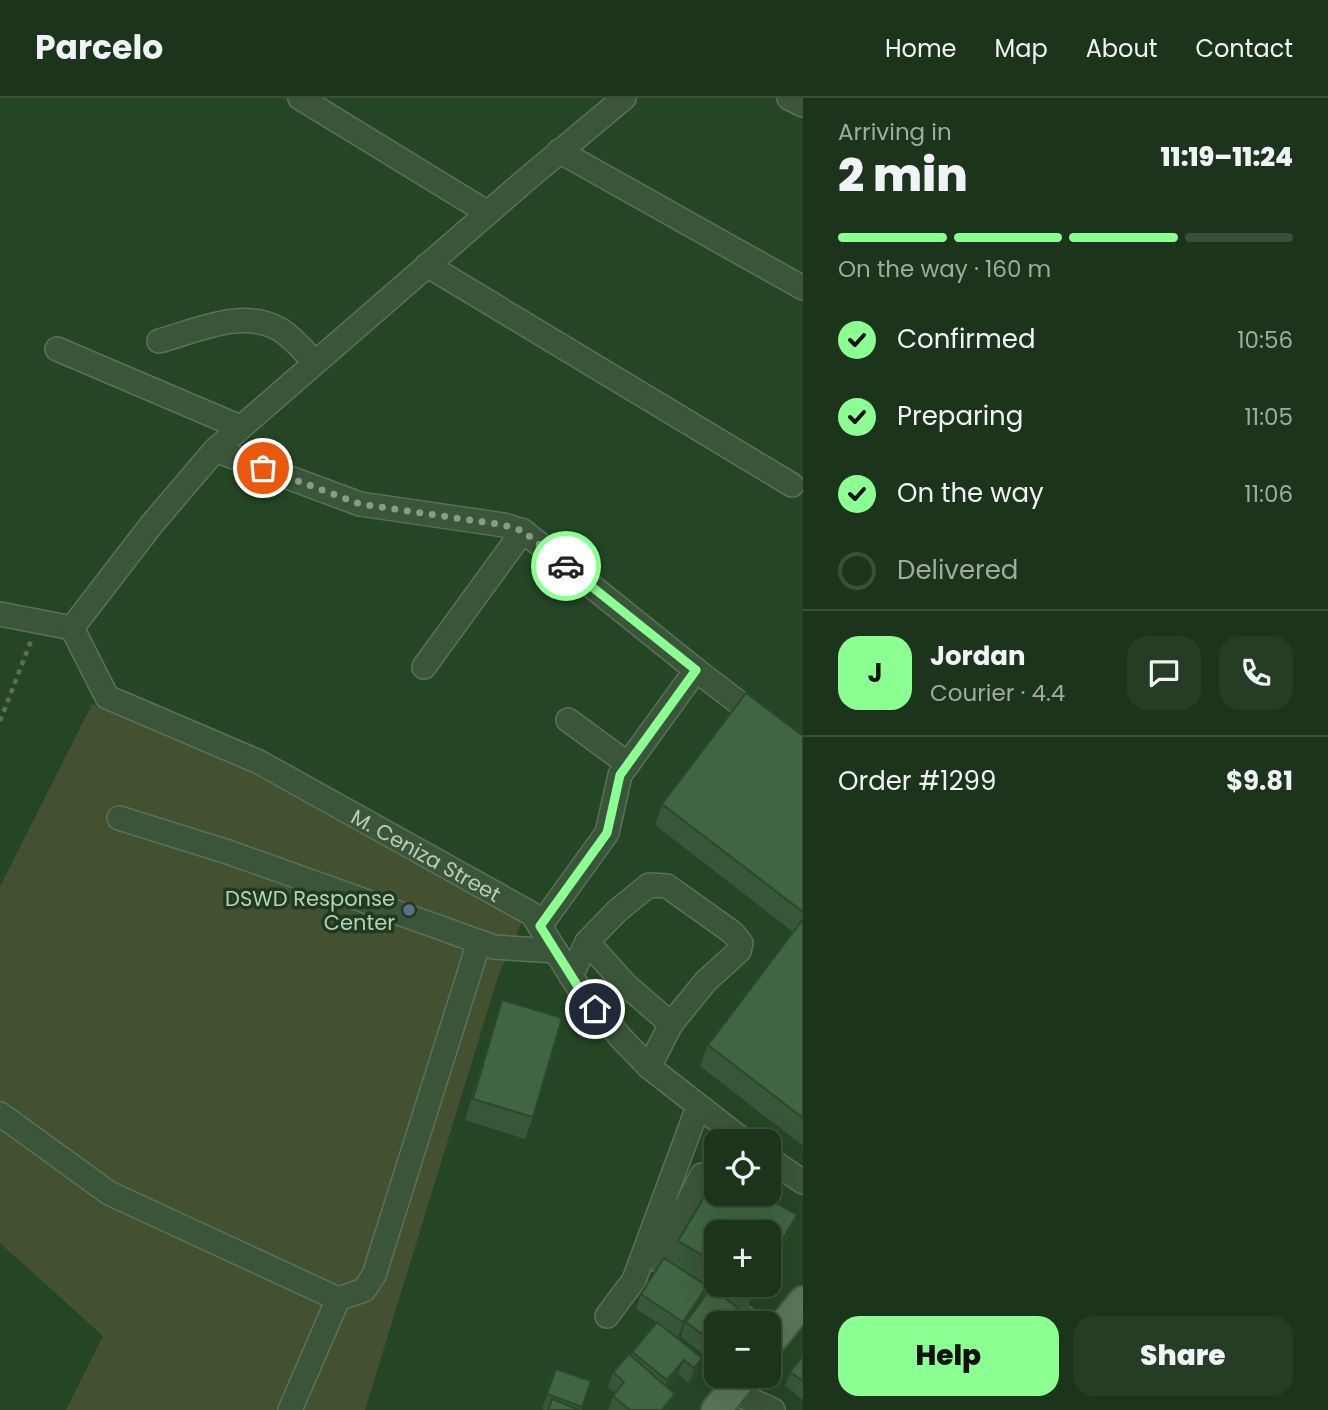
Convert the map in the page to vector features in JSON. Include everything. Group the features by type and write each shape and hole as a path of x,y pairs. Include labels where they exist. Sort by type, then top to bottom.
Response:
{"main road":[{"path":"781,1324 801,1309"}],"street":[{"path":"300,98 488,212"},
{"path":"0,614 72,628 152,524 215,450 488,212 624,98"},
{"path":"789,98 803,105"},
{"path":"559,151 803,288"},
{"path":"427,265 792,485"},
{"path":"159,341 238,320 258,320 281,330 315,362"},
{"path":"57,349 240,427"},
{"path":"215,450 360,504 504,525 523,531 803,752"},
{"path":"424,667 523,531"},
{"name":"M. Ceniza Street","path":"72,628 107,697 270,768 532,914 582,993 649,1067 728,1129"},
{"path":"540,926 607,833 620,775 696,670"},
{"path":"568,720 628,764"},
{"path":"119,818 228,852 494,947 556,951"},
{"path":"571,976 587,942 617,911 649,885 667,886 733,933 741,943 739,951 706,981 671,1024 649,1067"},
{"path":"0,1114 109,1193 338,1299 364,1290 374,1275 479,942"},
{"path":"587,942 626,985 671,1024"},
{"path":"607,1316 634,1280 698,1107"},
{"path":"781,1167 803,1182"},
{"path":"702,1175 662,1254 661,1262 731,1311"},
{"path":"290,1410 338,1299"},
{"path":"730,1392 773,1410"}],"path":[{"path":"0,721 39,621"}],"green space":[{"path":"92,704 256,771 523,920 498,977 365,1410 66,1410 103,1336 0,1243 0,887"}],"building":[{"path":"746,693 803,736 803,912 662,804"},
{"path":"803,919 803,1118 708,1045"},
{"path":"502,1000 562,1018 533,1117 473,1099"},
{"path":"704,1197 704,1206 781,1206 797,1215 781,1242 781,1220 704,1220 704,1256 678,1241"},
{"path":"664,1258 704,1284 704,1290 683,1322 641,1294"},
{"path":"704,1297 723,1297 742,1311 704,1311 704,1336 686,1322"},
{"path":"657,1322 702,1358 694,1368 684,1360 667,1380 632,1352"},
{"path":"629,1354 675,1394 662,1410 630,1410 613,1396 624,1382 613,1372"},
{"path":"803,1356 803,1381 790,1372"},
{"path":"556,1369 591,1381 582,1407 547,1394"},
{"path":"552,1399 580,1410 548,1410"}],"way so far":[{"path":"263,468 360,504 504,525 523,531 566,566"}],"place":[{"name":"DSWD Response Center","path":"409,910"}],"route":[{"path":"566,566 696,670 620,775 607,833 540,926 595,1009"}]}
